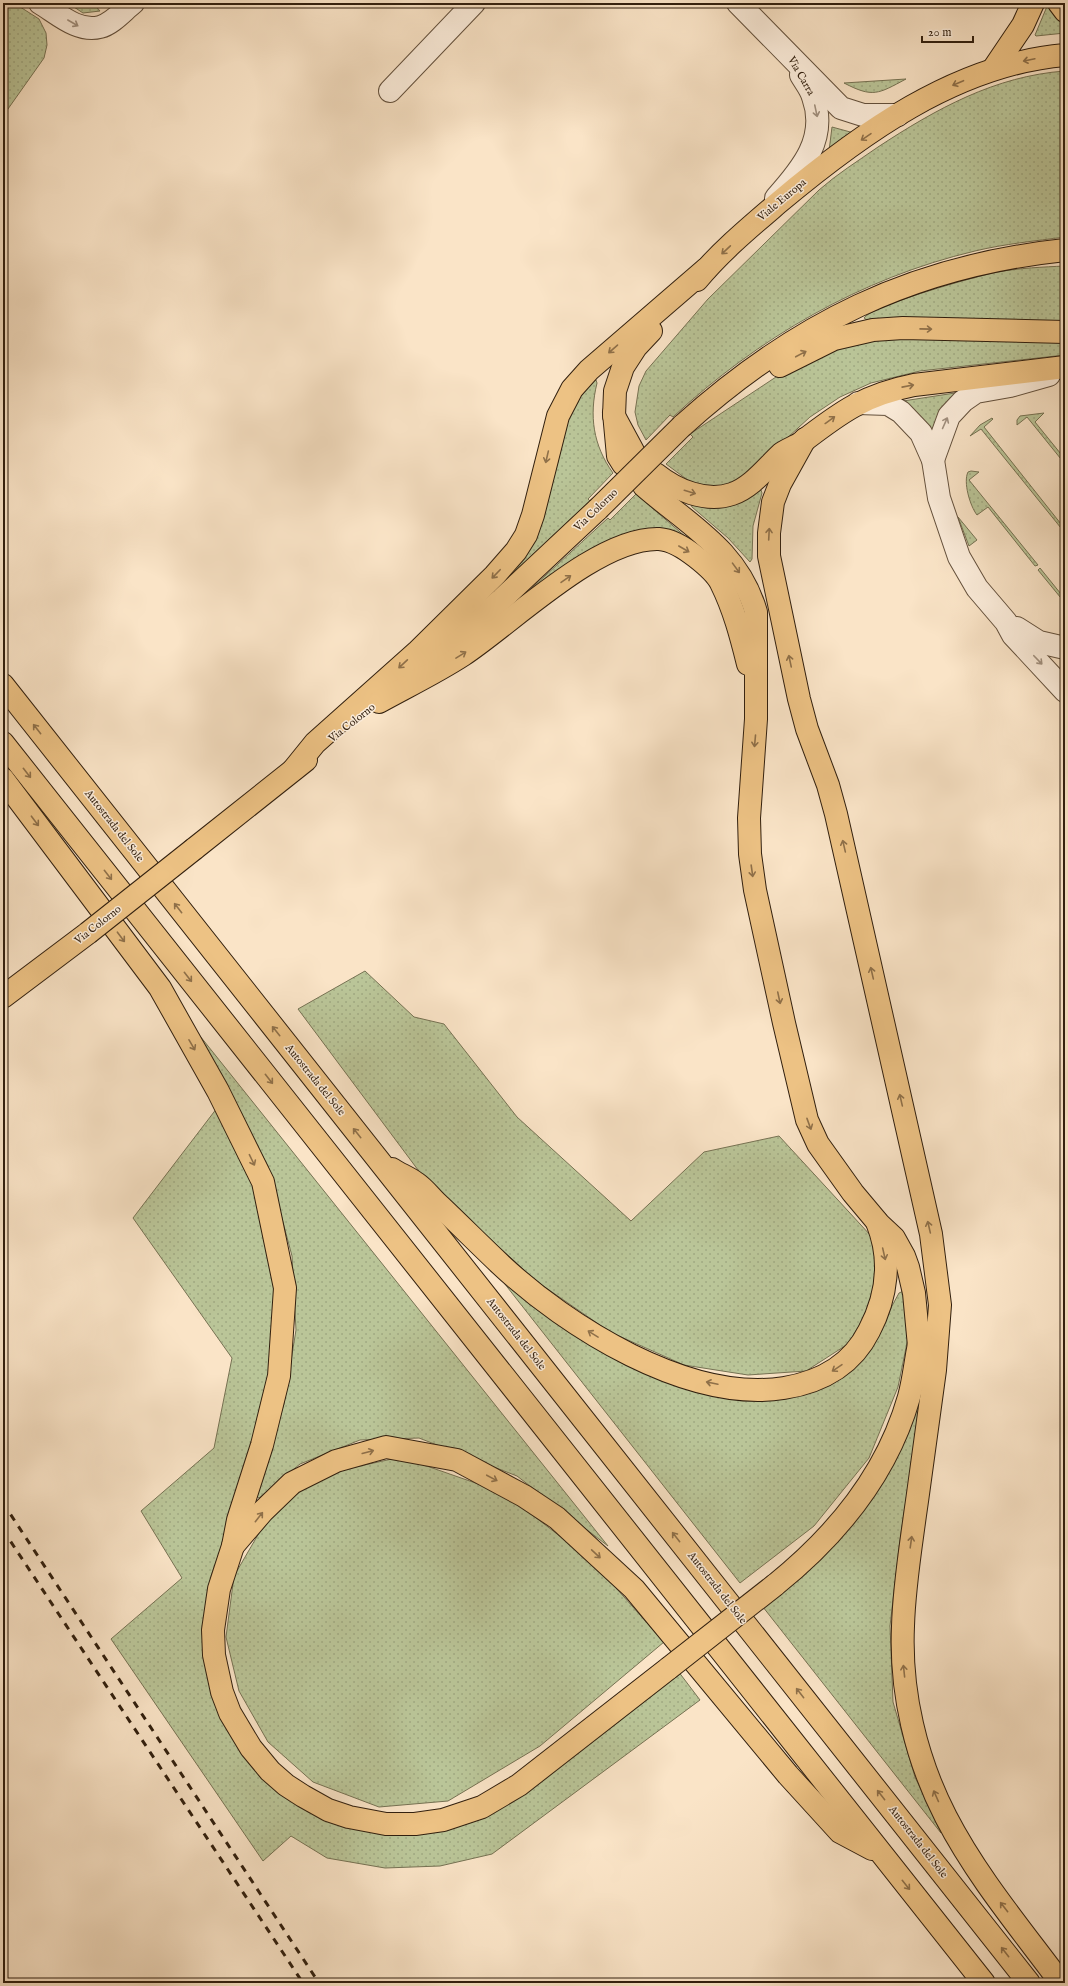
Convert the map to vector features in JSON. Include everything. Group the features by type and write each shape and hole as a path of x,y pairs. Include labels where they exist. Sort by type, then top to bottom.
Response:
{"main road":[{"path":"994,68 1023,25 1033,3"},
{"path":"1059,3 1065,11"},
{"name":"Viale Europa","path":"628,458 618,456 614,413 616,383 627,360 647,335 676,306 706,269 754,223 832,160 898,115 954,84 994,68 1029,59 1065,55"},
{"path":"688,420 732,383 763,361 813,329 858,305 907,285 972,265 1065,250"},
{"path":"294,769 315,743 417,652 510,559 530,526 555,426 563,405 572,389 589,370 706,269"},
{"path":"688,420 702,410 724,403 770,372 806,352 847,334 895,328 1065,332"},
{"path":"919,1346 914,1293 908,1267 894,1238 873,1217 836,1170 818,1144 807,1120 794,1070 755,890 750,854 749,818 757,702 756,612 747,588 734,566 721,550 650,480 700,495 717,497 731,494 748,485 782,454 837,415 858,403 891,390 914,385 1065,367"},
{"name":"Via Colorno","path":"3,997 88,933 463,634 598,509 688,420"},
{"path":"805,439 780,484 773,502 769,533 771,569 803,714 828,785 836,814 931,1234 940,1305 939,1332 904,1607 903,1666 908,1706 923,1764 938,1800 953,1830 988,1887 1061,1983"},
{"path":"379,702 463,655 525,608 602,556 619,547 639,541 660,539 674,543 689,552 707,565 721,582 739,628 757,702"},
{"name":"Autostrada del Sole","path":"3,685 1029,1983"},
{"path":"3,743 881,1855 984,1983"},
{"path":"3,779 160,988 218,1091 263,1182 285,1288 279,1376 262,1445 238,1520 233,1546 219,1589 213,1630 214,1655 217,1674 226,1703 251,1748 278,1778 309,1800 328,1810 349,1817 386,1824 415,1824 456,1817 482,1807 531,1777 775,1585 806,1558 835,1529 853,1508 872,1480 890,1447 904,1412 913,1380 935,1265"},
{"path":"382,1164 416,1183 501,1265 564,1314 606,1343 668,1372 735,1388 757,1389 796,1386 826,1375 839,1367 855,1353 876,1318 886,1279 885,1256 879,1227 873,1217"},
{"path":"233,1546 263,1511 292,1483 336,1461 386,1447 457,1460 524,1496 557,1518 634,1589 788,1775 840,1832 881,1855"}],"street":[{"path":"40,3 75,24 90,28 100,27 133,3"},
{"path":"390,91 474,3"},
{"name":"Via Carra","path":"738,3 841,108 863,115 898,115"},
{"name":"Via Carra","path":"754,223 787,186 815,142 819,121 813,96 787,52"},
{"path":"933,460 949,416 963,401 976,392 1010,386 1065,371"},
{"path":"858,403 888,404 901,412 921,433 933,460 939,498 959,557 977,588 1004,620 1016,639 1065,691"},
{"path":"1004,620 1039,642 1065,648"}],"green space":[{"path":"3,3 14,3 39,19 46,33 47,45 44,58 3,116"},
{"path":"68,3 75,3 77,5 80,3 93,3 100,11 83,13"},
{"path":"1048,4 1065,24 1065,33 1036,36 1035,35"},
{"path":"1065,71 1065,237 975,251 892,277 852,295 813,314 740,362 706,388 673,417 670,415 646,440 638,425 635,412 639,386 646,371 708,299 819,190 840,173 878,147 944,108 990,87 1039,74"},
{"path":"906,79 882,91 875,92 862,91 844,83"},
{"path":"832,127 854,133 829,151"},
{"path":"1065,266 1065,325 867,320 864,318 871,312 905,299 997,272 1040,267"},
{"path":"878,337 1065,340 1065,355 920,371 871,383 840,397 810,417 737,484 710,488 689,481 666,464 693,437 690,434 782,373 812,357"},
{"path":"591,380 596,380 597,383 593,407 594,430 601,452 613,473 588,499 590,501 509,577 506,577 568,420"},
{"path":"955,393 934,435 903,401"},
{"path":"1044,413 1035,422 1065,459 1065,464 1027,417 1017,425 1017,420 1020,416"},
{"path":"992,418 993,419 984,427 1065,529 1065,533 981,429 970,436 980,425"},
{"path":"968,472 979,472 969,480 1038,565 1035,566 988,507 977,515 974,511 966,482"},
{"path":"761,490 762,493 753,526 752,559 750,562 728,538 691,505 699,504 723,507 735,505"},
{"path":"636,494 694,544 673,536 521,598 608,518 610,520"},
{"path":"958,517 977,540 969,546"},
{"path":"1040,568 1065,599 1065,603 1038,570"},
{"path":"365,971 414,1017 444,1024 517,1117 631,1221 704,1152 779,1136 872,1237 876,1263 871,1305 848,1344 806,1371 748,1375 684,1365 610,1332 536,1281 424,1178 298,1009"},
{"path":"192,1026 608,1546 517,1476 419,1438 360,1440 300,1464 259,1498 254,1495 284,1404 296,1330 292,1256 268,1166"},
{"path":"217,1108 257,1188 276,1276 272,1372 240,1493 211,1576 204,1638 217,1700 306,1805 453,1825 678,1671 700,1700 492,1854 440,1866 385,1868 327,1858 291,1836 263,1861 111,1639 182,1578 141,1511 214,1448 232,1358 133,1218"},
{"path":"482,1255 621,1359 781,1394 873,1341 899,1293 906,1290 909,1333 898,1387 869,1458 814,1526 740,1583"},
{"path":"925,1374 900,1540 890,1626 893,1702 915,1777 941,1833 759,1602 822,1551"},
{"path":"401,1457 504,1493 592,1561 664,1642 540,1746 448,1801 379,1807 313,1782 268,1742 239,1691 226,1637 234,1576 266,1521 319,1475"}],"railway":[{"path":"3,1503 319,1983"},
{"path":"3,1530 303,1983"}]}
